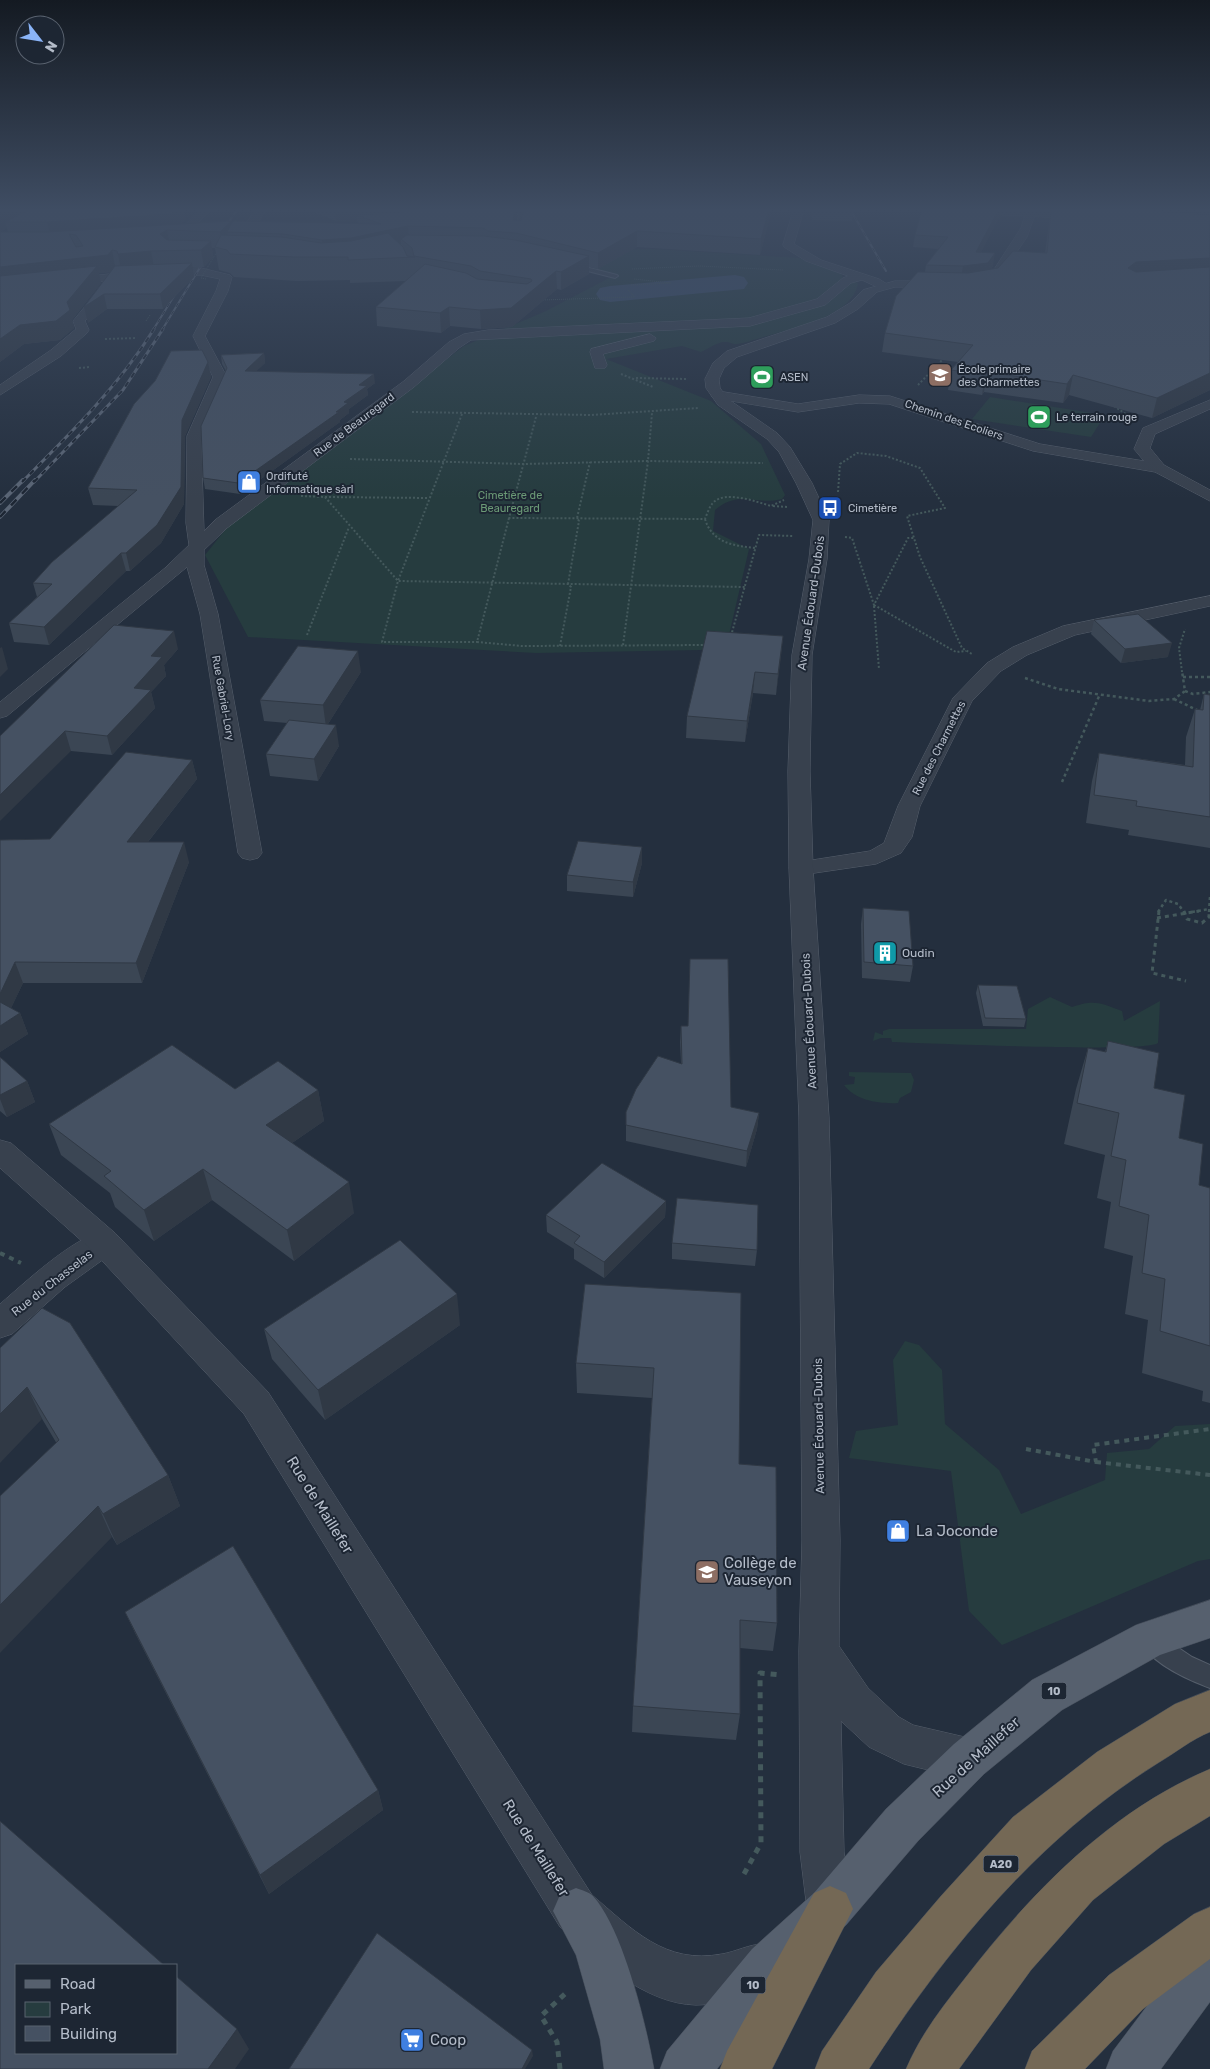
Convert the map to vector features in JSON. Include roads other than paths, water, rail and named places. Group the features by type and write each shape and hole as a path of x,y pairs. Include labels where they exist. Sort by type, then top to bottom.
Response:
{"highway":[{"name":"A20","path":"840,2069 893,1989 957,1912 1030,1833 1112,1767 1190,1719 1210,1711"},
{"path":"931,2069 950,2037 1014,1953 1078,1884 1148,1828 1210,1791"},
{"path":"745,2069 830,1909"},
{"path":"1050,2069 1126,1992 1210,1930"}],"main road":[{"name":"10","path":"1150,1640 1210,1619"},
{"name":"Rue de Maillefer","path":"830,1909 902,1825 969,1760 1047,1695 1150,1640"},
{"name":"10","path":"685,2069 769,1966 830,1909"},
{"path":"576,1911 597,1946 624,2039 629,2069"},
{"path":"1131,2069 1210,1962"}],"street":[{"path":"0,391 56,353 83,330 79,321 92,306"},
{"name":"Rue Gabriel-Lory","path":"215,306 199,336 220,377 194,436 194,523 198,544 194,553 195,565 209,614 250,853"},
{"path":"600,364 596,352 623,344 651,338 743,329 751,327 750,322 808,306"},
{"path":"718,395 712,384 713,375 718,366 732,354 830,320 854,306"},
{"name":"Rue de Beauregard","path":"0,712 172,572 220,524 409,384 454,345 468,338 488,334 569,332 613,328 750,322"},
{"name":"Chemin des Ecoliers","path":"718,395 798,408 859,399 903,403 1038,448 1159,468"},
{"name":"Avenue Édouard-Dubois","path":"718,395 739,415 772,436 785,450 804,483 821,520 818,559 802,656 799,772 801,868 814,1118 821,1540 804,1663 822,1852 830,1909"},
{"path":"1210,404 1148,431 1142,449 1159,468 1210,496"},
{"name":"Rue des Charmettes","path":"801,868 876,857 893,848 900,837 909,806 963,698 994,667 1020,651 1070,630 1210,601"},
{"name":"Rue de Maillefer","path":"0,1151 104,1242 256,1403 576,1911 615,1945 648,1966 686,1980 727,1978 769,1966"},
{"name":"Rue du Chasselas","path":"0,1324 54,1278 104,1242"},
{"path":"804,1663 843,1693 866,1719 898,1741 969,1760"}],"lane":[{"path":"1150,1640 1184,1665 1210,1678"}],"railway":[{"path":"153,330 168,306"},
{"path":"162,330 177,306"},
{"path":"22,482 109,390 125,371 154,329"},
{"path":"34,482 123,390 163,329"},
{"path":"0,503 23,480"},
{"path":"0,517 35,480"}],"place":[{"name":"École primaire des Charmettes","path":"940,375"},
{"name":"ASEN","path":"762,377"},
{"name":"Le terrain rouge","path":"1039,417"},
{"name":"Ordifuté Informatique sàrl","path":"249,482"},
{"name":"Cimetière","path":"830,508"},
{"name":"Oudin","path":"885,953"},
{"name":"La Joconde","path":"898,1531"},
{"name":"Collège de Vauseyon","path":"707,1572"},
{"name":"Coop","path":"412,2040"}],"park label":[{"name":"Cimetière de Beauregard","path":"510,501"}]}
